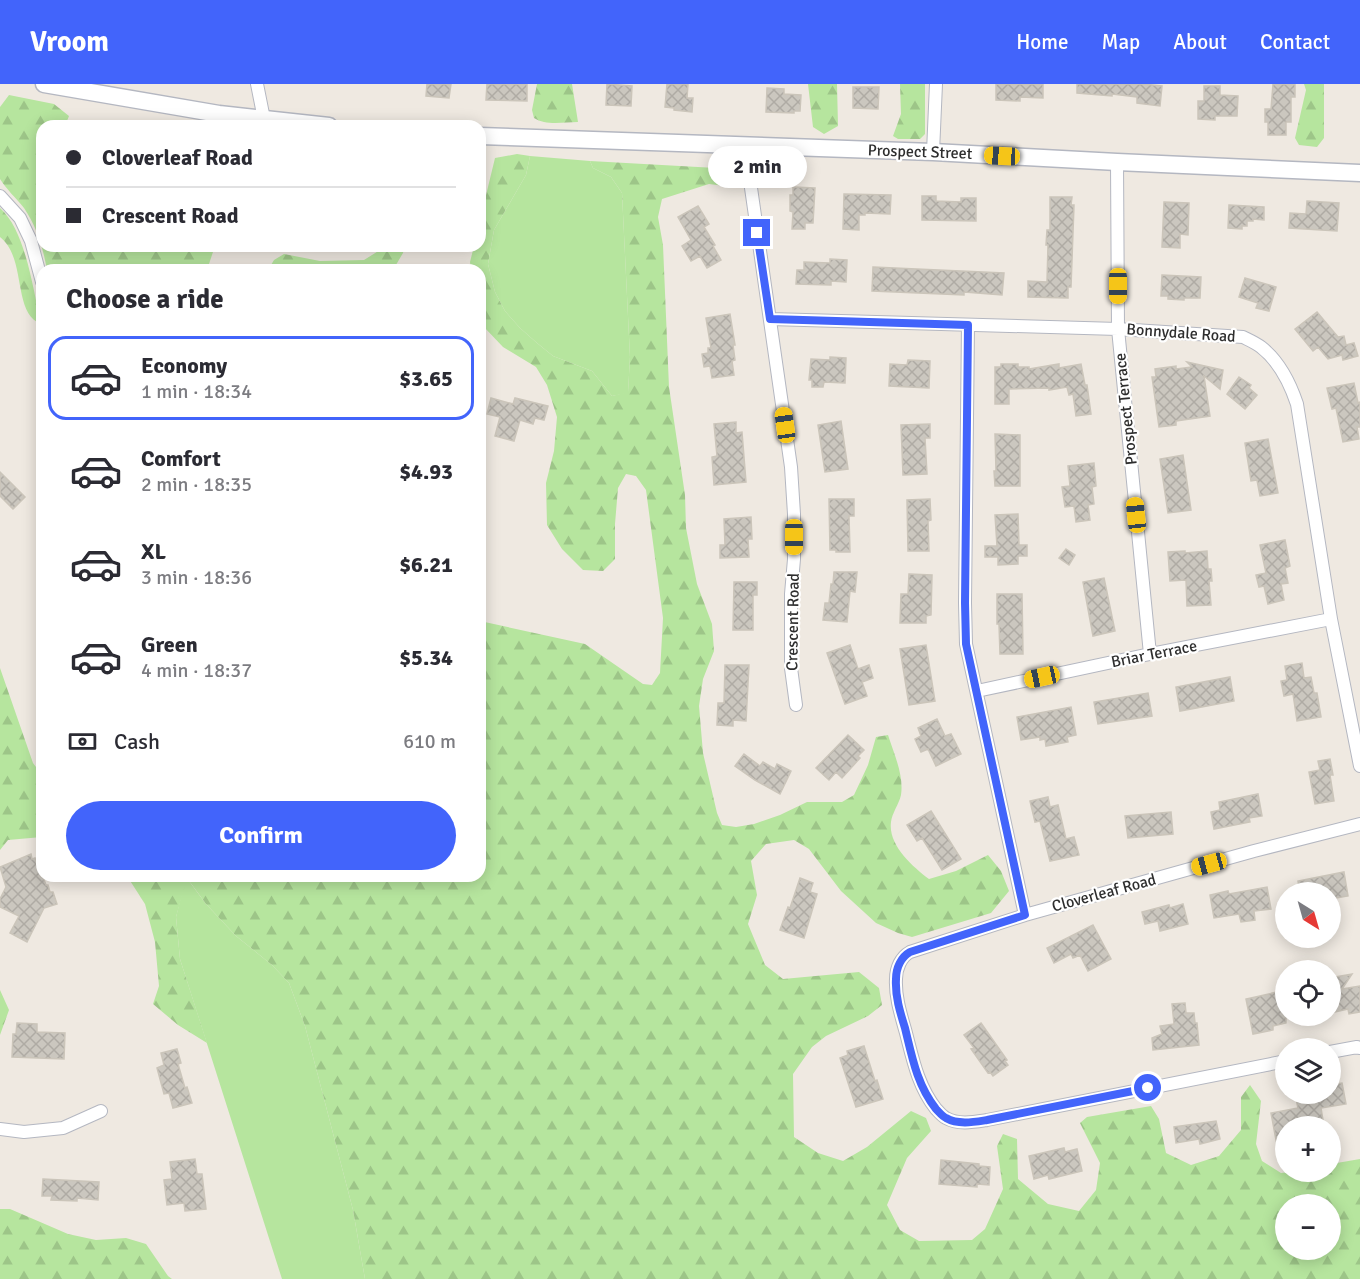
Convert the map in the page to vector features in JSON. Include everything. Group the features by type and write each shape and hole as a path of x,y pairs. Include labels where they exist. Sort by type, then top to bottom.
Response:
{"main road":[{"path":"44,84 219,114 273,120"},
{"name":"Prospect Street","path":"486,136 933,152 1360,173"}],"street":[{"path":"257,84 264,119"},
{"path":"933,152 936,84"},
{"name":"Crescent Road","path":"745,146 791,467 794,514 791,668 796,705"},
{"name":"Prospect Terrace","path":"1117,162 1118,329 1150,654"},
{"path":"0,196 20,218 31,241 37,264"},
{"name":"Bonnydale Road","path":"770,319 1118,329 1244,337 1260,346 1276,363 1290,385 1297,404 1331,619 1360,766"},
{"path":"968,325 966,644 1025,915"},
{"name":"Briar Terrace","path":"977,691 1331,619"},
{"name":"Cloverleaf Road","path":"1275,1063 987,1120 968,1123 948,1120 931,1102 916,1073 896,994 896,976 899,964 910,952 1025,915 1360,824"},
{"path":"1341,1050 1360,1048"},
{"path":"0,1130 24,1132 63,1128 101,1111"}],"green space":[{"path":"537,84 572,84 578,122 550,123 534,118 532,110"},
{"path":"808,84 837,84 838,126 824,134 813,127"},
{"path":"900,84 925,84 925,134 920,139 898,139 893,136 901,114"},
{"path":"1304,84 1324,84 1324,138 1317,147 1299,145 1295,138 1306,90"},
{"path":"9,95 54,104 69,116 67,120 36,120 36,230 24,208 0,179 0,107"},
{"path":"517,154 530,156 526,175 494,230 488,264 495,292 505,311 520,328 553,356 592,371 612,396 628,392 630,357 622,193 611,177 593,168 590,161 716,168 726,171 729,180 725,186 709,184 662,199 658,217 663,245 669,387 685,495 686,528 697,584 712,624 714,651 703,679 699,706 703,753 717,813 722,825 736,827 754,824 780,815 807,802 842,802 854,795 868,765 876,737 888,735 898,765 902,787 891,822 891,831 902,854 929,879 956,871 988,855 1001,871 1009,891 991,913 912,937 876,923 841,891 809,849 794,840 766,844 751,861 757,895 748,924 765,965 783,979 859,972 879,988 882,1005 868,1016 826,1036 812,1047 793,1074 794,1137 818,1153 843,1161 867,1147 911,1111 926,1118 931,1131 907,1158 887,1205 900,1230 919,1241 972,1240 985,1229 1003,1189 997,1146 1003,1134 1017,1139 1018,1179 1048,1204 1079,1211 1096,1190 1100,1163 1080,1123 1087,1117 1151,1106 1159,1119 1166,1153 1191,1165 1219,1156 1241,1130 1241,1097 1250,1085 1261,1101 1256,1144 1262,1161 1275,1169 1275,1182 1341,1182 1341,1162 1360,1159 1360,1279 365,1279 353,1210 305,1026 289,983 272,965 236,936 206,904 190,882 486,882 486,622 585,644 643,684 652,685 660,673 663,618 646,490 636,476 626,474 618,488 615,559 603,571 583,570 562,549 547,525 546,483 554,451 557,417 547,385 536,367 503,347 486,329 486,264 470,264 470,262 472,252 486,252 486,195 495,158"},
{"path":"530,156 590,161 593,168 611,177 622,193 630,357 628,393 612,396 592,371 553,356 520,328 505,311 495,292 488,264 494,230 526,175"},
{"path":"0,208 9,218 22,246 36,301 36,321 26,309 14,258 0,237"},
{"path":"42,252 213,252 209,264 46,264"},
{"path":"377,252 403,252 397,264 272,264 284,254 320,261 364,260"},
{"path":"0,668 36,767 36,838 8,840 0,850"},
{"path":"131,882 186,882 176,917 180,959 207,1043 178,1025 153,1004 159,986 155,942 145,904"},
{"path":"185,882 190,882 206,904 236,936 272,965 289,983 305,1026 353,1210 365,1279 282,1279 180,959 176,917"},
{"path":"0,990 9,1010 0,1035"},
{"path":"0,1209 10,1209 68,1234 96,1240 126,1238 146,1244 172,1279 0,1279"}],"building":[{"path":"427,84 451,84 449,98 426,96"},
{"path":"487,84 527,84 527,101 486,100"},
{"path":"607,84 632,86 631,106 606,105"},
{"path":"667,84 688,84 687,98 693,98 692,112 665,107"},
{"path":"996,84 1043,84 1043,98 1020,97 1020,101 996,100"},
{"path":"1077,84 1162,86 1160,106 1137,103 1137,97 1077,93"},
{"path":"1273,84 1295,84 1295,97 1291,97 1291,122 1286,122 1286,135 1268,135 1265,109 1271,109"},
{"path":"1204,86 1220,86 1220,95 1238,96 1237,116 1215,116 1215,120 1198,119 1198,101 1204,101"},
{"path":"853,87 879,87 878,109 853,108"},
{"path":"767,88 784,89 784,94 801,95 800,111 794,111 794,113 766,112"},
{"path":"793,187 815,188 813,223 805,223 805,229 792,229 793,212 790,211 790,195 793,195"},
{"path":"844,194 891,195 890,214 865,213 865,215 859,215 859,230 843,229"},
{"path":"922,196 936,196 936,201 961,202 961,198 976,198 976,221 922,220"},
{"path":"1050,197 1072,197 1071,205 1074,205 1071,287 1068,287 1068,298 1028,297 1028,281 1047,282 1048,245 1046,245 1047,230 1050,230"},
{"path":"1307,201 1339,203 1337,231 1289,228 1290,213 1306,214"},
{"path":"1164,202 1189,203 1188,235 1180,234 1180,248 1162,247"},
{"path":"1229,205 1264,207 1264,220 1247,221 1247,226 1242,226 1242,229 1228,228"},
{"path":"698,206 709,224 704,227 721,260 707,268 700,256 691,261 682,246 691,240 678,217"},
{"path":"830,259 847,260 846,282 831,281 831,285 796,284 797,270 804,270 804,262 830,263"},
{"path":"873,267 1004,273 1002,295 964,292 964,295 872,291"},
{"path":"1162,275 1201,277 1200,298 1184,298 1184,300 1161,296"},
{"path":"1245,278 1276,287 1269,311 1256,308 1258,303 1239,297"},
{"path":"1317,312 1338,337 1344,336 1346,345 1354,343 1358,356 1343,360 1342,355 1328,359 1318,347 1313,351 1295,329"},
{"path":"730,314 735,345 733,345 735,360 732,361 734,375 712,378 710,366 704,367 702,354 708,353 708,348 711,348 706,318"},
{"path":"830,357 846,358 845,383 824,382 823,387 812,387 812,380 809,380 811,359 830,360"},
{"path":"908,360 930,361 929,388 889,386 890,364 907,365"},
{"path":"1187,362 1223,370 1220,389 1204,376 1210,416 1176,421 1176,425 1159,427 1152,377 1156,377 1155,369 1176,366 1176,369 1192,367"},
{"path":"1001,364 1018,364 1018,367 1029,367 1029,369 1059,364 1059,368 1081,364 1091,414 1076,416 1073,394 1069,395 1067,387 1049,390 1049,388 1009,389 1009,404 995,404 995,367 1001,367"},
{"path":"1239,377 1251,385 1249,388 1257,395 1245,409 1227,394"},
{"path":"1354,383 1358,403 1360,402 1360,427 1357,427 1359,439 1343,442 1336,408 1332,409 1327,388"},
{"path":"491,398 513,404 515,398 548,406 544,420 535,418 533,424 520,420 514,441 495,436 500,417 487,414"},
{"path":"841,421 848,469 825,472 818,425"},
{"path":"736,422 736,433 742,432 746,482 714,485 712,457 717,456 714,424"},
{"path":"930,424 930,438 925,438 927,474 903,475 901,425"},
{"path":"995,434 1020,435 1020,486 995,486"},
{"path":"1268,439 1278,493 1260,496 1257,480 1251,481 1245,443"},
{"path":"1183,455 1191,510 1168,513 1160,459"},
{"path":"1094,463 1096,486 1092,487 1094,504 1088,505 1090,520 1076,522 1074,506 1065,507 1062,487 1070,486 1068,466"},
{"path":"0,472 25,497 13,509 0,496"},
{"path":"829,499 854,499 854,516 849,516 850,552 830,550"},
{"path":"930,499 929,551 908,551 907,500"},
{"path":"1018,514 1019,545 1027,545 1027,556 1018,556 1018,564 998,565 998,557 985,557 985,546 997,546 995,515"},
{"path":"751,517 752,539 748,539 749,557 720,558 720,545 725,545 724,519"},
{"path":"1285,540 1290,566 1285,568 1288,583 1281,584 1284,600 1268,604 1264,586 1259,587 1256,575 1266,573 1260,545"},
{"path":"1066,549 1075,555 1069,565 1059,558"},
{"path":"1185,551 1185,553 1207,551 1208,569 1211,569 1212,581 1209,581 1211,605 1187,606 1186,580 1170,581 1168,552"},
{"path":"834,572 857,572 855,592 850,591 847,622 823,620 825,603 829,603"},
{"path":"909,574 932,575 931,615 926,616 926,623 900,623 901,594 908,594"},
{"path":"1104,578 1115,631 1093,636 1083,582"},
{"path":"734,582 757,582 757,595 753,595 753,630 733,630"},
{"path":"997,594 1022,594 1023,654 1000,654"},
{"path":"850,645 858,669 869,665 873,678 862,682 867,696 845,704 827,653"},
{"path":"926,645 935,701 909,705 900,649"},
{"path":"1302,663 1304,678 1311,677 1314,693 1317,693 1321,717 1297,721 1293,694 1284,696 1281,681 1287,680 1285,666"},
{"path":"725,665 749,665 746,721 733,720 733,726 717,725 718,703 724,703"},
{"path":"1230,677 1234,701 1180,711 1176,687"},
{"path":"1148,693 1152,716 1098,724 1094,702"},
{"path":"1071,707 1076,735 1067,737 1068,742 1046,746 1045,739 1040,740 1040,737 1021,740 1017,717"},
{"path":"937,719 945,736 951,734 961,754 936,766 928,749 921,752 915,739 921,736 918,728"},
{"path":"848,735 864,750 842,778 836,772 829,780 816,768"},
{"path":"744,754 760,766 763,762 775,769 777,764 791,771 780,794 735,766"},
{"path":"1330,759 1334,801 1315,804 1309,772 1320,770 1318,761"},
{"path":"1258,794 1262,816 1249,818 1250,822 1214,829 1211,812 1220,810 1219,802"},
{"path":"1048,797 1050,807 1058,805 1066,839 1074,837 1079,855 1050,861 1040,821 1035,822 1030,801"},
{"path":"931,811 961,859 942,870 922,838 917,841 907,825"},
{"path":"1171,812 1173,834 1128,838 1125,816"},
{"path":"31,854 32,859 35,858 36,861 36,882 45,882 50,892 53,892 57,904 44,908 27,942 10,933 19,916 0,907 0,899 6,887 0,867"},
{"path":"1344,872 1348,896 1341,897 1341,882 1298,881"},
{"path":"800,878 813,883 810,892 817,894 804,938 780,930"},
{"path":"1267,887 1271,909 1254,911 1255,920 1241,922 1239,914 1214,918 1210,895"},
{"path":"1183,904 1188,924 1160,931 1158,921 1145,924 1142,912"},
{"path":"1093,925 1111,959 1088,971 1080,955 1073,958 1071,954 1054,963 1047,948"},
{"path":"1352,974 1342,989 1360,986 1360,1012 1349,1014 1348,1009 1341,1011 1341,976"},
{"path":"1275,992 1273,1030 1253,1034 1246,999"},
{"path":"1185,1003 1186,1013 1194,1013 1199,1045 1153,1050 1152,1038 1162,1034 1160,1026 1174,1024 1172,1004"},
{"path":"17,1023 37,1024 37,1032 65,1033 64,1059 12,1057 13,1034 16,1034"},
{"path":"981,1023 1007,1060 1005,1061 1008,1065 993,1076 990,1072 988,1073 971,1049 974,1048 964,1035"},
{"path":"864,1046 883,1099 856,1107 840,1058 848,1055 847,1051"},
{"path":"177,1049 181,1063 178,1064 192,1103 173,1108 169,1093 164,1094 157,1068 164,1065 161,1053"},
{"path":"1341,1083 1346,1104 1321,1108 1322,1116 1275,1116 1275,1134 1271,1113 1298,1108 1297,1104 1341,1104"},
{"path":"1216,1121 1220,1139 1200,1144 1199,1139 1176,1143 1174,1127"},
{"path":"1064,1148 1065,1152 1077,1149 1082,1171 1049,1179 1048,1175 1034,1179 1029,1156"},
{"path":"195,1159 197,1174 202,1174 206,1209 185,1211 184,1203 167,1205 164,1180 172,1179 170,1162"},
{"path":"941,1160 990,1167 989,1185 977,1184 977,1187 939,1184"},
{"path":"43,1179 99,1182 98,1200 77,1198 77,1201 51,1200 52,1196 42,1196"}],"route":[{"path":"757,233 770,319 968,325 966,644 1025,915 910,952 899,964 896,994 922,1088 941,1115 948,1120 968,1123 1148,1088"}]}
